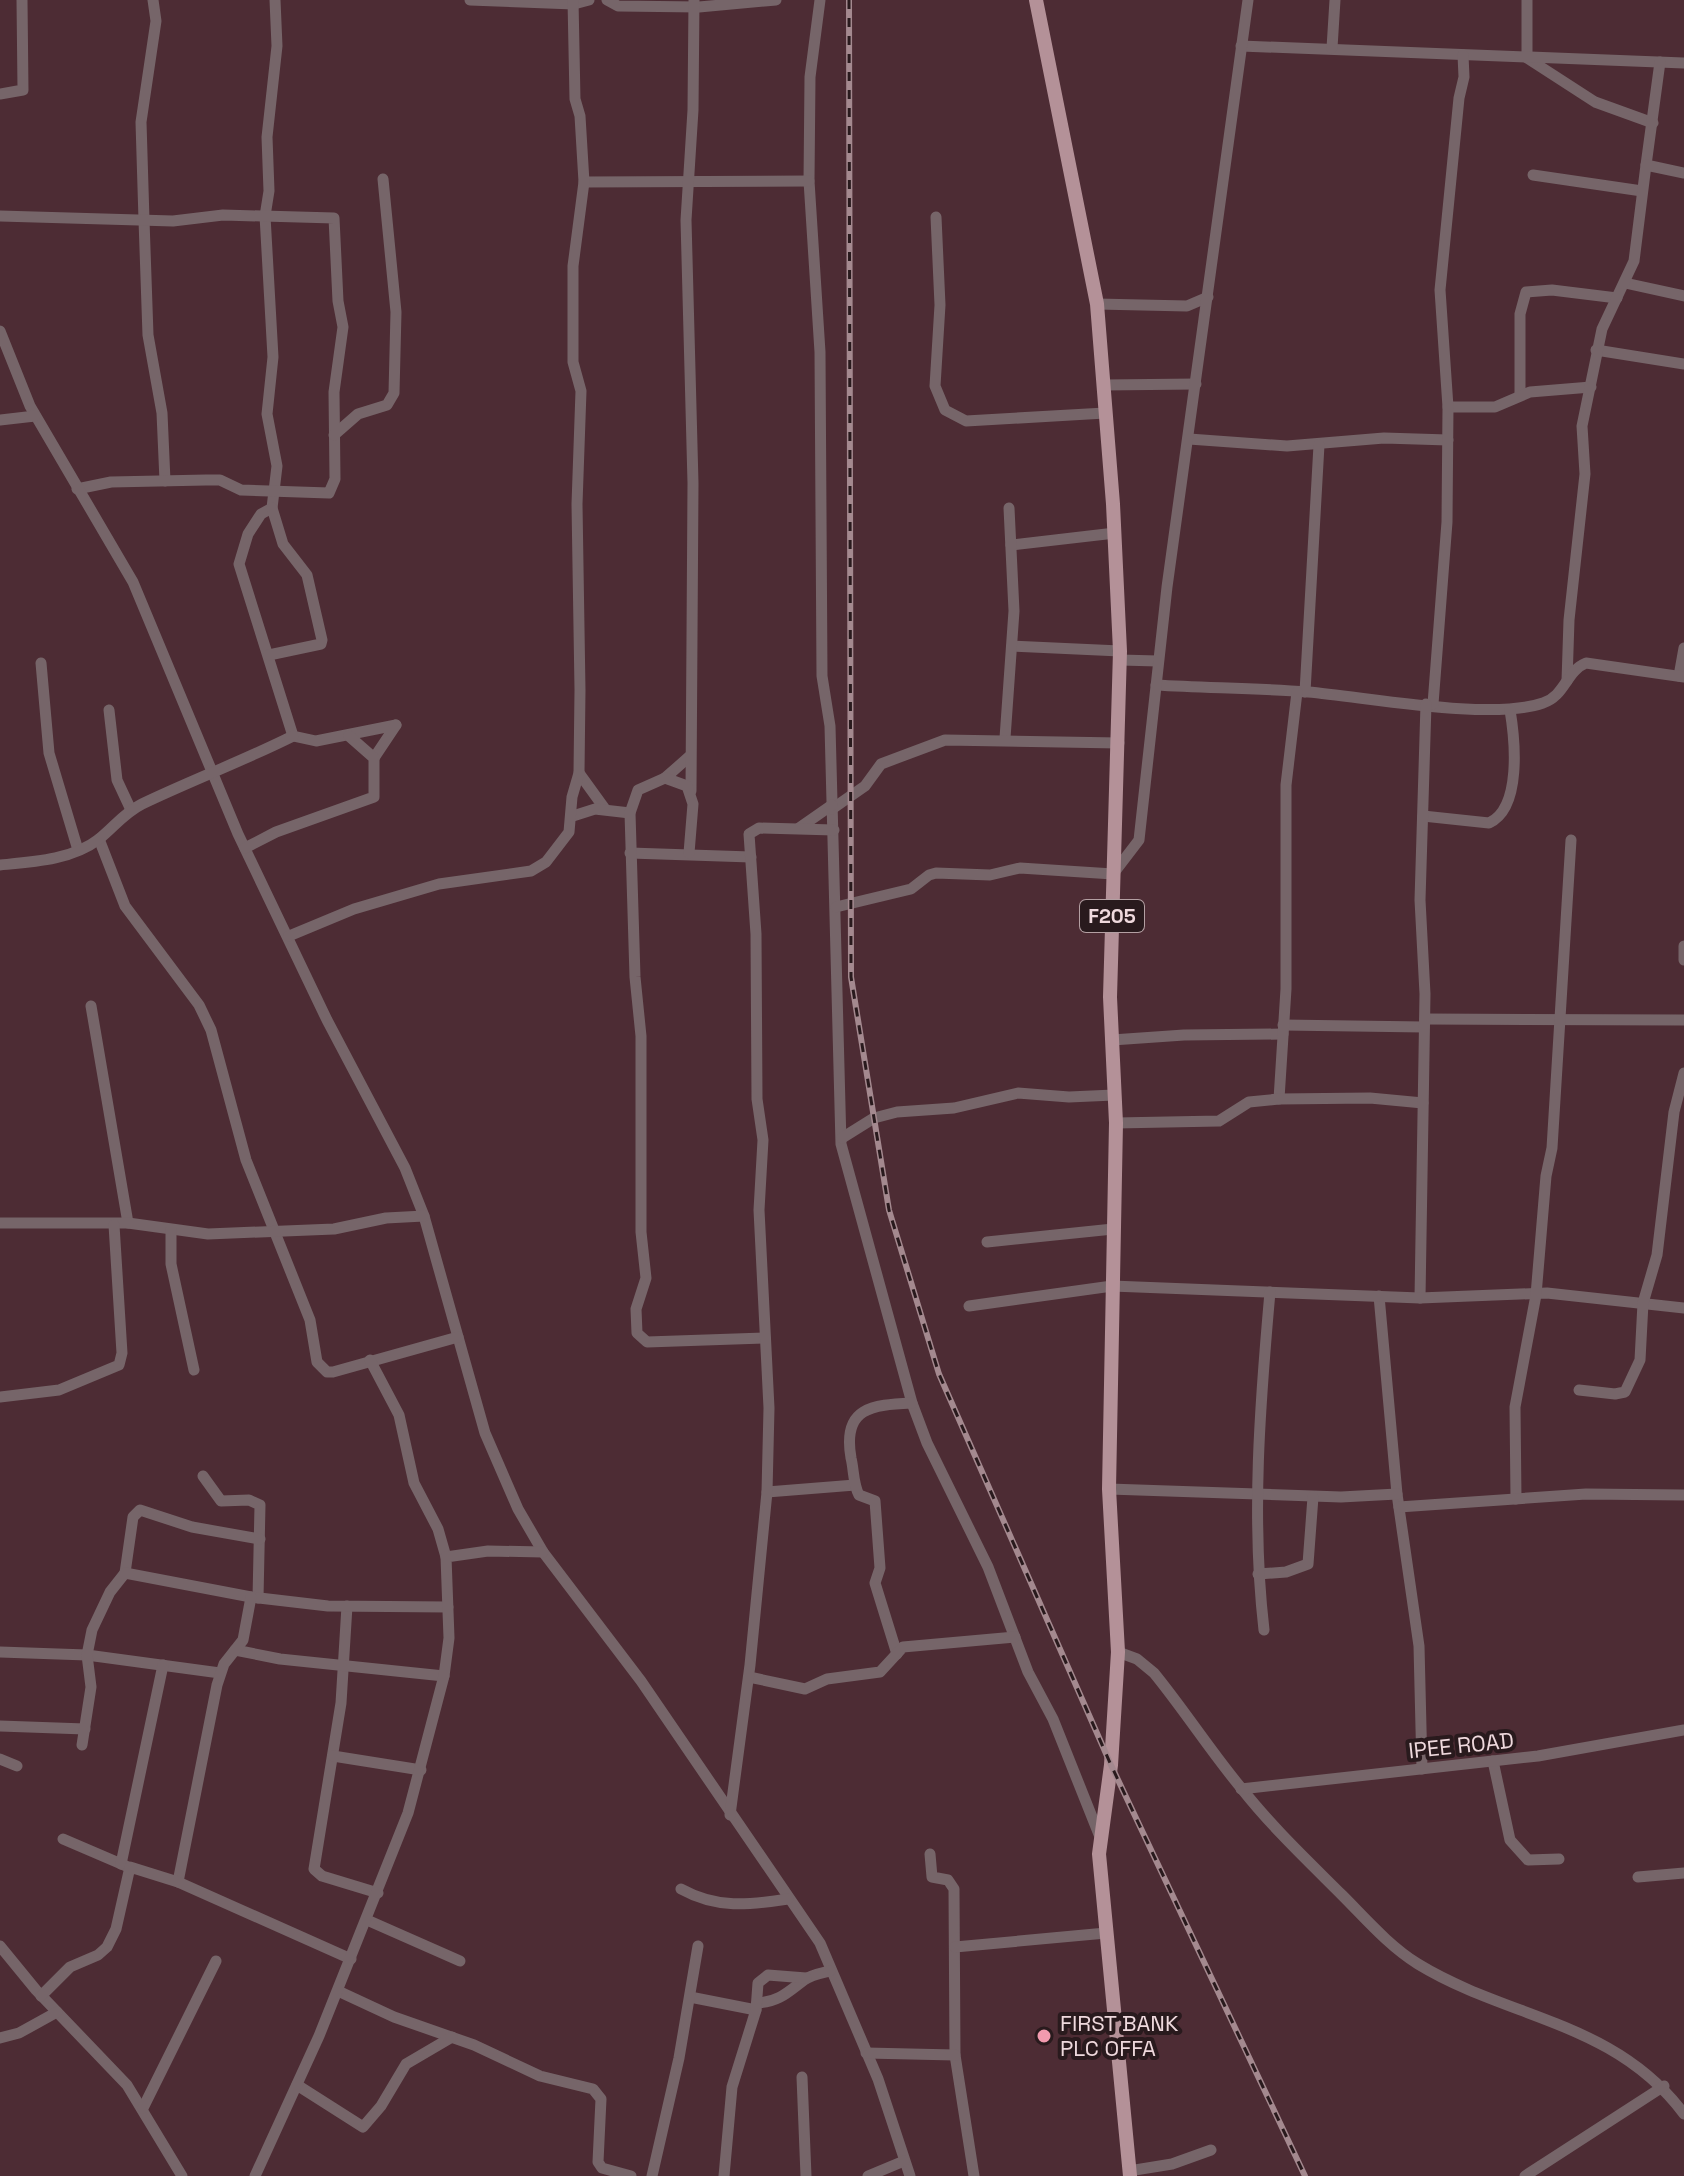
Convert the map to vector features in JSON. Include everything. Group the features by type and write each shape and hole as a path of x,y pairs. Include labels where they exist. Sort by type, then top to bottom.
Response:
{"main road":[{"name":"F205","path":"1036,0 1097,304 1115,533 1120,656 1113,874 1112,1040 1116,1123 1109,1489 1118,1652 1111,1765 1100,1837 1106,1933 1130,2173"}],"street":[{"path":"0,94 23,90 22,0"},
{"path":"153,0 156,21 141,122 148,335 162,413 165,481"},
{"path":"269,655 321,644 322,640 307,575 283,544 272,508 276,455 267,414 273,357 265,216 269,191 267,147 277,46 275,0"},
{"path":"470,0 589,0"},
{"path":"607,0 618,6 776,0"},
{"path":"820,0 810,77 809,181 820,352 822,676 830,726 842,1138 855,1199 912,1403 941,1472 973,1533 1028,1672 1053,1719 1100,1837"},
{"path":"836,907 911,889 936,873 990,875 1020,868 1113,874 1139,840 1158,661 1248,0"},
{"path":"1332,48 1335,0"},
{"path":"1527,0 1527,58"},
{"path":"289,936 354,909 439,884 531,871 560,847 573,816 572,797 579,773 577,504 581,391 573,362 576,352 573,266 584,182 580,116 575,99 573,2"},
{"path":"689,853 693,483 686,220 694,4"},
{"path":"1241,46 1682,61"},
{"path":"1420,1298 1424,1023 1420,900 1429,704 1442,615 1448,440 1440,290 1459,98 1464,77 1463,55"},
{"path":"1527,58 1595,102 1653,123"},
{"path":"1567,681 1569,620 1585,474 1582,426 1602,329 1634,261 1660,62"},
{"path":"1646,165 1684,173"},
{"path":"1533,175 1642,191"},
{"path":"334,435 358,414 387,405 394,393 396,312 383,179"},
{"path":"584,182 809,181"},
{"path":"0,216 144,220 265,216 334,218 343,327 334,392 335,479 329,493 297,494 275,488 241,490 220,480 111,482 77,489"},
{"path":"936,217 940,305 935,386 945,410 966,421 1105,413"},
{"path":"1625,283 1684,296"},
{"path":"1520,395 1520,314 1526,292 1552,290 1617,298"},
{"path":"1097,304 1187,306 1208,297"},
{"path":"0,331 35,416 133,582 245,848 327,1020 405,1168 424,1216 485,1433 518,1509 543,1552 641,1681 820,1943 866,2053 910,2176"},
{"path":"1596,350 1684,364"},
{"path":"1104,385 1196,384"},
{"path":"1448,407 1495,407 1520,395 1591,387"},
{"path":"0,420 35,416"},
{"path":"1189,439 1264,446 1319,445 1384,438 1448,440"},
{"path":"1279,1099 1283,1029 1286,785 1301,692 1319,445"},
{"path":"272,508 261,514 239,556 248,600 269,655 293,736"},
{"path":"1005,738 1014,568 1009,508"},
{"path":"1011,545 1115,533"},
{"path":"1012,646 1158,661"},
{"path":"1156,685 1301,692 1510,710 1546,703 1567,681 1574,668 1586,663 1681,676 1684,648"},
{"path":"41,663 49,753 78,850"},
{"path":"109,710 114,767 131,810"},
{"path":"1423,816 1489,823 1506,811 1510,802 1514,750 1510,710"},
{"path":"0,865 31,862 78,850 99,839 131,810 293,736 316,741 396,725 374,758 374,797 276,832 245,848"},
{"path":"349,736 374,758"},
{"path":"798,828 865,786 881,764 900,754 945,740 1005,738 1119,743"},
{"path":"690,756 665,778 638,790 630,813 641,1036 641,1232 646,1278 636,1309 638,1337 647,1342 765,1338"},
{"path":"579,773 605,809"},
{"path":"665,778 683,782 692,795"},
{"path":"573,816 605,809 630,813"},
{"path":"730,1815 749,1677 767,1492 759,1210 763,1140 757,1099 756,934 751,831 759,828 834,830"},
{"path":"99,839 125,906 199,1005 211,1030 246,1160 310,1320 317,1362 327,1372 333,1372 458,1337"},
{"path":"1516,1499 1515,1407 1536,1295 1546,1176 1552,1148 1571,840"},
{"path":"630,853 751,857"},
{"path":"1684,946 1684,960"},
{"path":"91,1006 128,1223"},
{"path":"1112,1040 1559,1017 1684,1020"},
{"path":"1579,1390 1615,1394 1625,1392 1640,1360 1643,1303 1657,1255 1674,1112 1684,1073"},
{"path":"842,1138 874,1118 897,1112 954,1108 1018,1093 1069,1097 1114,1095"},
{"path":"1116,1123 1219,1121 1249,1102 1279,1099 1370,1098 1423,1103"},
{"path":"0,1223 128,1223 171,1230 273,1233 334,1229 386,1218 424,1216"},
{"path":"0,1397 59,1390 119,1365 122,1353 114,1225"},
{"path":"987,1242 1113,1229"},
{"path":"171,1230 171,1264 194,1370"},
{"path":"969,1306 1112,1286 1420,1298 1547,1293 1684,1308"},
{"path":"1264,1630 1258,1574 1257,1494 1270,1292"},
{"path":"1379,1296 1397,1494 1419,1646 1422,1769"},
{"path":"255,2176 378,1893 421,1770 444,1676 448,1607 446,1557 438,1529 414,1483 399,1415 370,1360"},
{"path":"897,1654 875,1583 880,1568 878,1511 875,1501 859,1495 849,1445 852,1423 876,1405 912,1403"},
{"path":"178,1882 220,1673 246,1631 254,1597 260,1539 260,1505 249,1500 221,1501 203,1476"},
{"path":"767,1492 855,1485"},
{"path":"1109,1489 1313,1497 1397,1494"},
{"path":"1399,1507 1516,1499 1684,1495"},
{"path":"1258,1574 1286,1572 1308,1564 1313,1497"},
{"path":"82,1745 91,1687 87,1655 92,1630 101,1608 125,1573 133,1517 140,1510 192,1527 260,1539"},
{"path":"446,1557 488,1551 543,1552"},
{"path":"125,1573 254,1597 347,1606 448,1607"},
{"path":"347,1606 345,1666 314,1869 322,1876 378,1893"},
{"path":"749,1677 805,1689 827,1679 880,1672 903,1647 1015,1637"},
{"path":"0,1652 35,1650 220,1673"},
{"path":"235,1650 262,1657 444,1676"},
{"path":"1118,1652 1137,1659 1154,1673 1241,1789 1388,1942 1418,1964 1600,2043 1664,2086 1684,2114"},
{"path":"41,1996 70,1967 98,1955 107,1947 116,1929 163,1665"},
{"path":"0,1726 85,1729"},
{"name":"IPEE ROAD","path":"1241,1789 1493,1761 1684,1730"},
{"path":"333,1756 421,1770"},
{"path":"0,1759 17,1766"},
{"path":"1493,1761 1514,1848 1528,1860 1559,1859"},
{"path":"63,1839 126,1866 178,1882 351,1959"},
{"path":"930,1854 932,1877 948,1880 954,1889 955,2055 974,2176"},
{"path":"1638,1877 1684,1873"},
{"path":"681,1889 703,1901 743,1906 788,1899"},
{"path":"367,1920 460,1961"},
{"path":"955,1947 1106,1933"},
{"path":"652,2176 698,1946"},
{"path":"2,1951 127,2085 182,2176"},
{"path":"143,2108 216,1961"},
{"path":"724,2176 732,2087 756,2006 758,1983 768,1975 806,1978 830,1971"},
{"path":"690,1997 756,2006 772,2002 798,1988 806,1978"},
{"path":"338,1991 540,2076 599,2093 598,2162 602,2168 631,2176"},
{"path":"0,2038 19,2033 57,2012"},
{"path":"297,2085 363,2127 410,2060 452,2037"},
{"path":"866,2053 955,2055"},
{"path":"802,2077 806,2176"},
{"path":"1525,2176 1664,2086"},
{"path":"1130,2173 1172,2164 1211,2150"},
{"path":"868,2176 904,2161"}],"railway":[{"path":"849,0 851,977 889,1210 939,1374 1111,1765 1305,2176"}],"place":[{"name":"FIRST BANK PLC OFFA","path":"1044,2036"}]}
